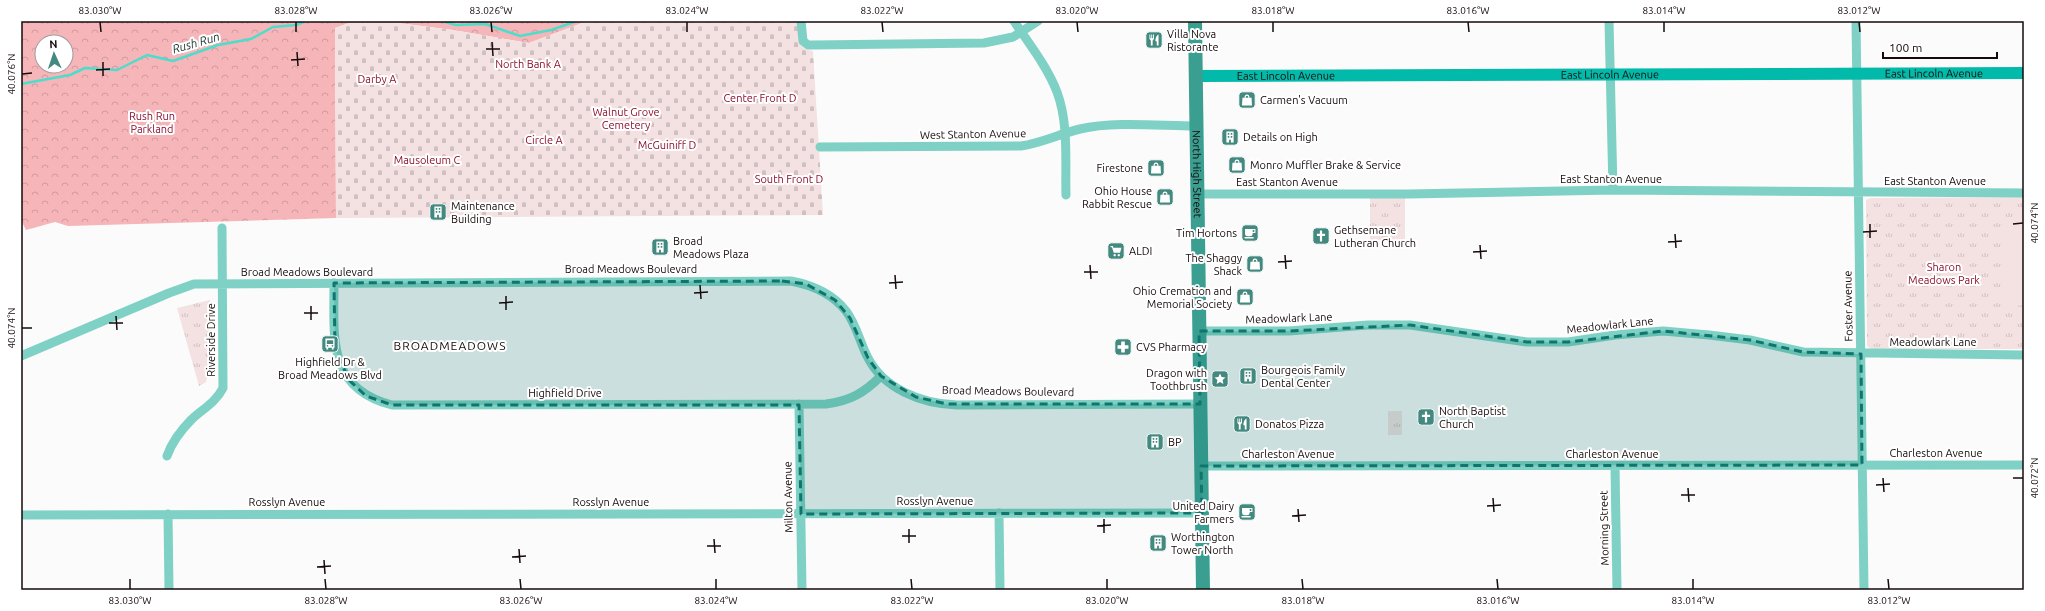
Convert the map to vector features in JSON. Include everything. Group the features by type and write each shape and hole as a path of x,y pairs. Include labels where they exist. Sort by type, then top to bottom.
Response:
{"main road":[{"name":"North High Street","path":"1195,21 1203,590"},
{"name":"East Lincoln Avenue","path":"1196,76 2024,73"}],"street":[{"path":"801,21 803,41 808,45 984,43 999,41 1022,32 1038,21"},
{"path":"1014,21 1049,73 1057,92 1065,134 1066,195"},
{"path":"1609,21 1613,190"},
{"name":"Foster Avenue","path":"1856,21 1864,590"},
{"name":"West Stanton Avenue","path":"820,147 1021,146 1035,144 1080,129 1107,126 1196,126"},
{"name":"East Stanton Avenue","path":"1197,194 1409,194 1613,190 1859,193 2024,193"},
{"name":"Riverside Drive","path":"167,456 176,438 192,419 217,397 223,388 222,228"},
{"name":"Broad Meadows Boulevard","path":"21,356 175,290 194,284 790,281 821,290 842,307 850,318 868,358 881,376 906,393 925,401 947,404 1200,404"},
{"name":"Highfield Drive","path":"334,284 335,349 343,373 366,396 392,405 832,403 860,395 881,376"},
{"name":"Meadowlark Lane","path":"1199,331 1289,331 1368,325 1410,325 1527,342 1568,342 1615,335 1663,331 1709,334 1750,340 1803,352 1861,354 2024,354"},
{"name":"Milton Avenue","path":"799,404 802,590"},
{"name":"Charleston Avenue","path":"1201,466 2024,465"},
{"name":"Morning Street","path":"1615,466 1617,590"},
{"path":"999,513 1000,590"},
{"name":"Rosslyn Avenue","path":"21,515 1202,513"},
{"path":"168,514 169,590"}],"highlighted area":[{"path":"782,281 806,284 835,300 850,318 868,358 881,376 916,397 947,404 1200,404 1199,331 1289,331 1410,325 1527,342 1568,342 1663,331 1750,340 1803,352 1861,354 1862,465 1201,466 1202,513 801,514 799,405 392,405 366,396 349,380 335,349 334,283"}],"green space":[{"name":"Rush Run Parkland","path":"21,21 583,21 580,24 529,43 453,30 398,23 349,23 335,28 336,218 68,226 55,222 26,230 21,220"},
{"name":"Walnut Grove Cemetery","path":"583,21 798,21 798,37 801,45 807,50 813,51 823,215 336,218 335,28 349,23 398,23 453,30 529,43 579,24"},
{"path":"1370,196 1405,196 1405,240 1370,240"},
{"name":"Sharon Meadows Park","path":"2024,197 2024,349 1871,349 1867,346 1866,200 1871,198"},
{"path":"2009,219 2024,219 2024,305 2001,307 2004,223"},
{"path":"210,300 211,363 206,382 199,386 177,308"},
{"path":"1388,411 1402,411 1402,435 1388,435"}],"waterway":[{"name":"Rush Run","path":"21,84 70,75 85,68 117,70 147,55 173,61 218,45 251,39 273,27 296,25 306,21"},
{"name":"Rush Run","path":"322,21 330,21"},
{"name":"Rush Run","path":"442,21 456,25 485,24 520,36 551,30 577,21"}],"place":[{"name":"Villa Nova Ristorante","path":"1154,40"},
{"name":"Carmen's Vacuum","path":"1247,100"},
{"name":"Details on High","path":"1230,137"},
{"name":"Monro Muffler Brake & Service","path":"1237,165"},
{"name":"Firestone","path":"1156,168"},
{"name":"Ohio House Rabbit Rescue","path":"1165,197"},
{"name":"Maintenance Building","path":"438,212"},
{"name":"Tim Hortons","path":"1250,233"},
{"name":"Gethsemane Lutheran Church","path":"1321,236"},
{"name":"Broad Meadows Plaza","path":"660,247"},
{"name":"ALDI","path":"1116,251"},
{"name":"The Shaggy Shack","path":"1255,264"},
{"name":"Ohio Cremation and Memorial Society","path":"1245,297"},
{"name":"Highfield Dr & Broad Meadows Blvd","path":"330,344"},
{"name":"CVS Pharmacy","path":"1123,347"},
{"name":"Bourgeois Family Dental Center","path":"1248,376"},
{"name":"Dragon with Toothbrush","path":"1220,379"},
{"name":"North Baptist Church","path":"1426,417"},
{"name":"Donatos Pizza","path":"1242,424"},
{"name":"BP","path":"1155,442"},
{"name":"United Dairy Farmers","path":"1247,512"},
{"name":"Worthington Tower North","path":"1158,543"}],"district":[{"name":"BROADMEADOWS","path":"450,346"}],"park label":[{"name":"North Bank A","path":"528,64"},
{"name":"Darby A","path":"377,79"},
{"name":"Center Front D","path":"760,98"},
{"name":"Circle A","path":"544,140"},
{"name":"McGuiniff D","path":"667,145"},
{"name":"Mausoleum C","path":"427,160"},
{"name":"South Front D","path":"789,179"}]}
